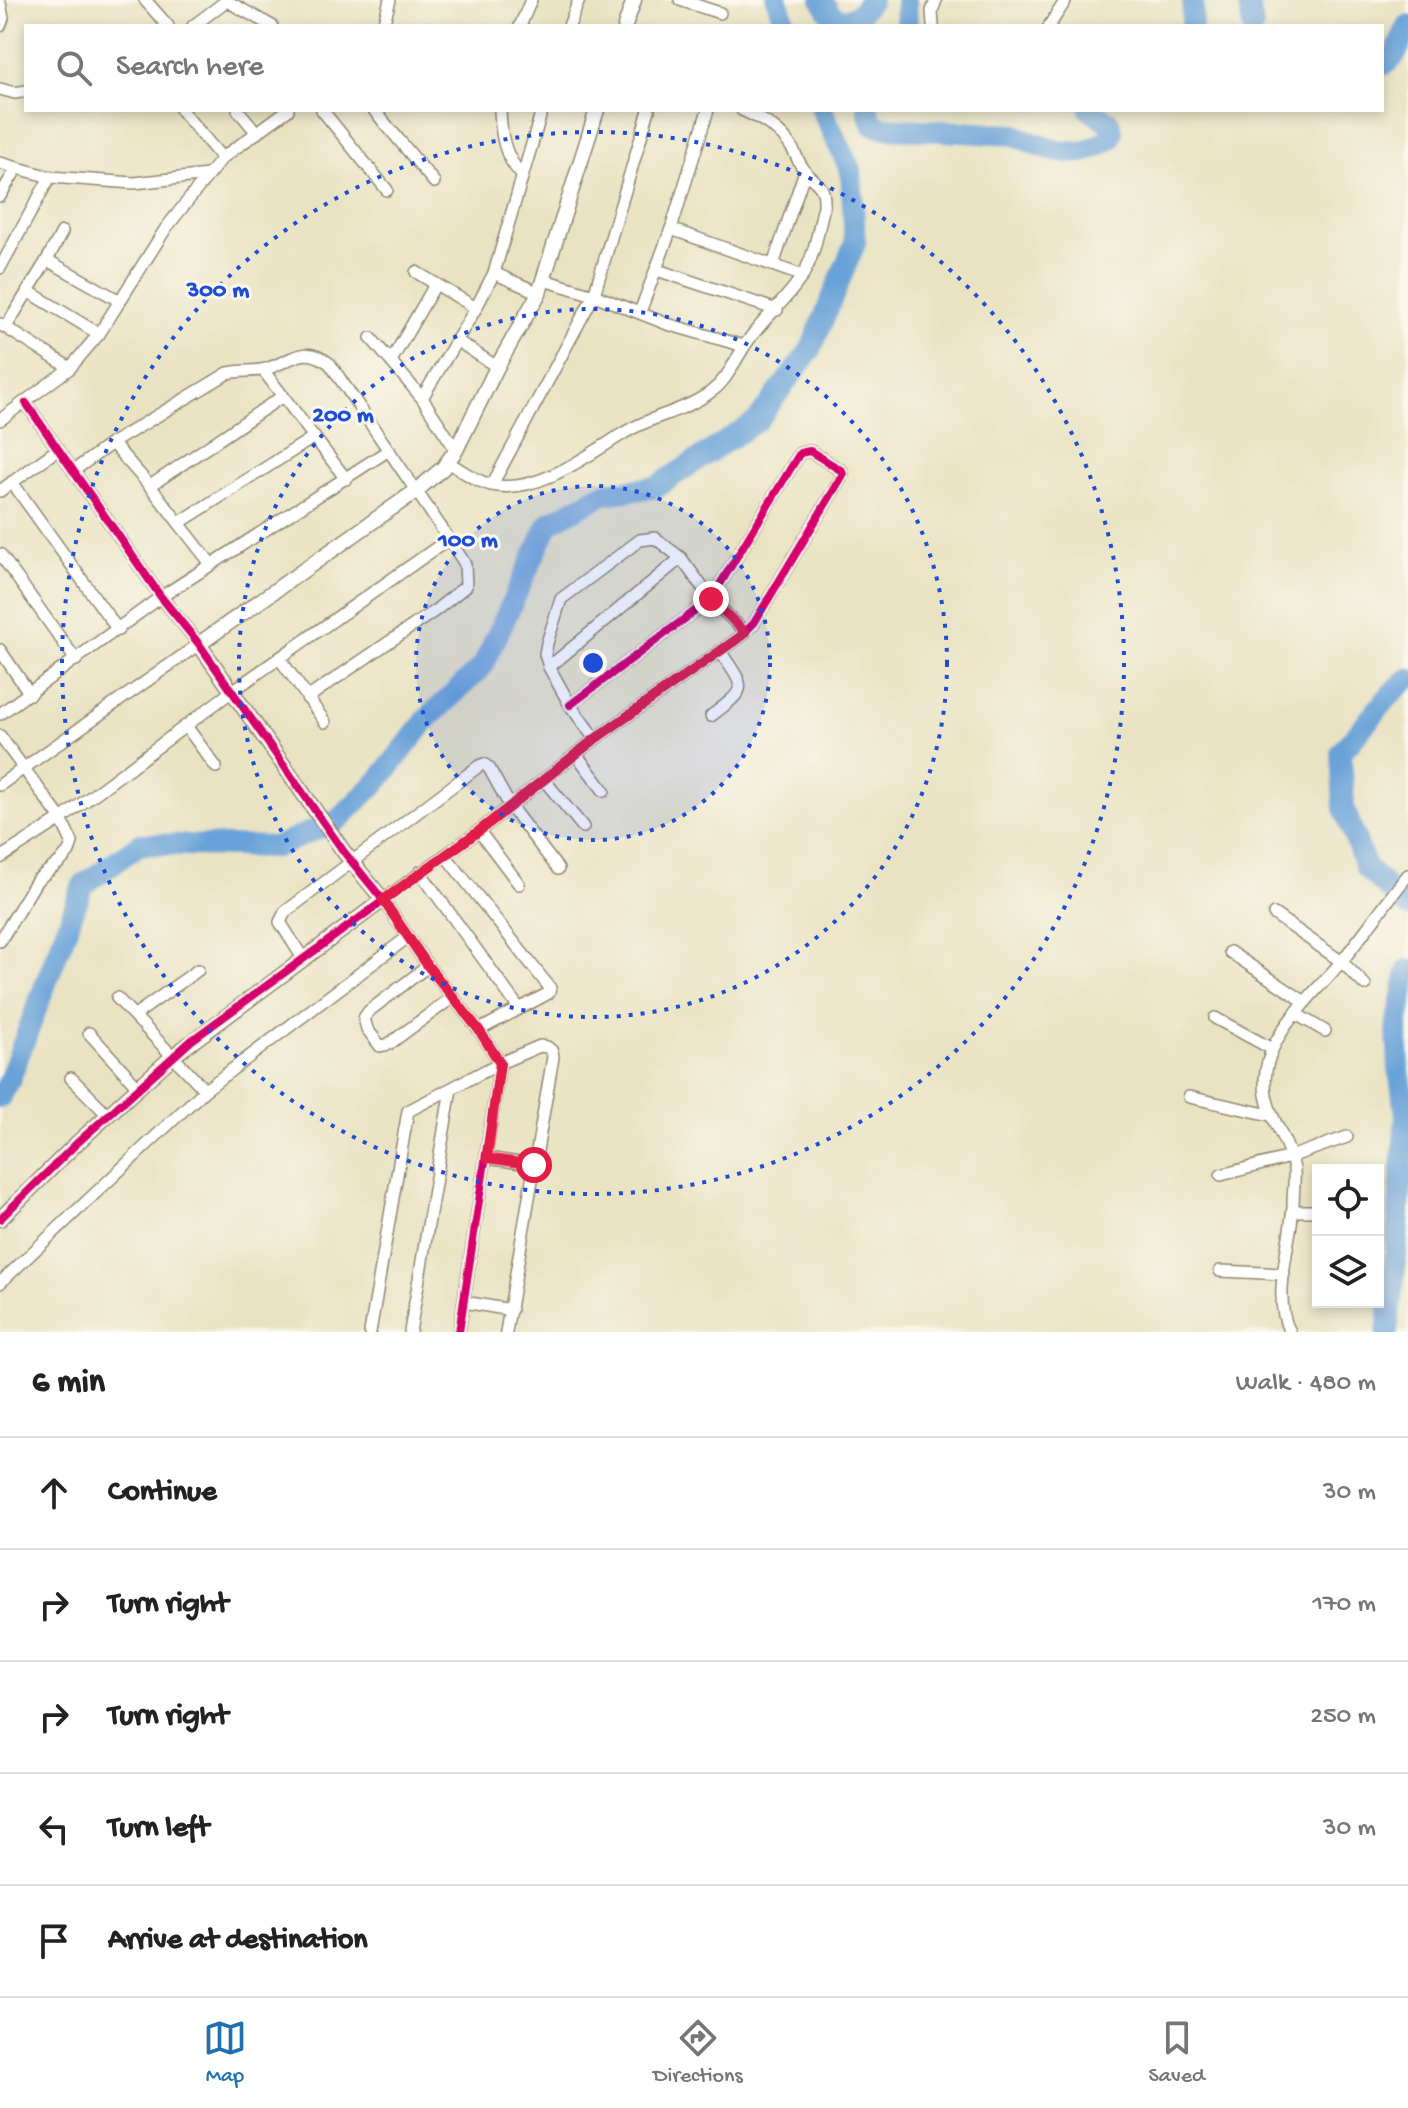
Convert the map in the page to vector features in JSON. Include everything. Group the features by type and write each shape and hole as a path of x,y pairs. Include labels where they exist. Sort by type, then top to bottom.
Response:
{"street":[{"path":"145,0 166,24"},
{"path":"196,24 226,0 264,24"},
{"path":"384,24 390,0"},
{"path":"521,24 531,0"},
{"path":"570,24 579,0"},
{"path":"627,24 634,0"},
{"path":"680,0 720,13"},
{"path":"933,24 932,11 936,0"},
{"path":"1050,24 1066,0"},
{"path":"0,3 3,18 0,26"},
{"path":"0,89 15,93 24,91"},
{"path":"183,112 222,158"},
{"path":"240,112 257,133"},
{"path":"0,420 70,368 99,334 166,228 222,158 285,112"},
{"path":"324,112 387,190"},
{"path":"376,112 434,182"},
{"path":"500,112 505,150 522,175"},
{"path":"422,398 494,273 541,112"},
{"path":"0,785 416,491 452,456 541,286 596,112"},
{"path":"492,485 594,295 648,112"},
{"path":"640,312 671,229 707,112"},
{"path":"371,338 422,398 452,456 473,477 492,485 514,488 554,474 593,455 632,428 714,390 737,362 744,346 803,276 824,206 823,189 805,171 790,145 774,127 746,112"},
{"path":"0,163 50,177 134,183 208,175"},
{"path":"0,196 17,168"},
{"path":"773,265 805,171"},
{"path":"0,268 50,177"},
{"path":"671,229 803,276"},
{"path":"62,232 28,291 3,325 70,368"},
{"path":"47,260 120,301"},
{"path":"657,270 777,310"},
{"path":"416,272 476,308"},
{"path":"494,273 541,286 594,295 667,324 744,346"},
{"path":"391,361 435,285"},
{"path":"28,291 99,334"},
{"path":"456,340 497,367"},
{"path":"73,471 112,443 228,373 245,369 263,370 298,355 319,356 330,364 465,564 466,586 307,698"},
{"path":"263,370 346,479"},
{"path":"150,486 283,396"},
{"path":"26,403 161,597 199,644 348,857 479,1030 500,1063 459,1332"},
{"path":"179,523 314,437"},
{"path":"112,443 211,564"},
{"path":"0,491 57,450"},
{"path":"0,714 161,597 389,450"},
{"path":"0,1219 173,1056 479,831 595,739 745,632 754,623 843,475 840,468 810,451 800,453 711,599 570,705"},
{"path":"12,482 118,630"},
{"path":"595,739 570,705 549,667 545,654 547,643 561,599 640,540 655,538 681,558 711,599 745,632"},
{"path":"0,858 61,819 231,692 449,539"},
{"path":"0,554 76,660"},
{"path":"549,667 681,558"},
{"path":"0,650 30,694"},
{"path":"711,716 738,695 741,688 741,682 720,651"},
{"path":"280,659 325,722"},
{"path":"186,726 216,767"},
{"path":"0,736 61,819 72,842 69,852 37,880 0,941"},
{"path":"576,754 604,791"},
{"path":"304,960 283,928 281,917 348,857 484,764 510,806 558,869"},
{"path":"545,781 583,827"},
{"path":"479,831 519,884"},
{"path":"445,855 549,985 549,993 479,1030"},
{"path":"420,872 518,1007"},
{"path":"1286,1331 1284,1274 1293,1211 1294,1170 1270,1115 1265,1082 1272,1049 1305,1002 1342,962 1408,875"},
{"path":"1274,914 1342,962 1365,985"},
{"path":"0,1283 205,1090 408,937"},
{"path":"1230,952 1305,1002"},
{"path":"428,966 364,1018 367,1029 380,1046 389,1044 453,997"},
{"path":"135,1015 198,970"},
{"path":"117,998 205,1090"},
{"path":"1296,1014 1325,1031"},
{"path":"1215,1018 1272,1049"},
{"path":"89,1033 138,1087"},
{"path":"370,1332 406,1114 412,1108 500,1063 540,1046 552,1051 506,1332"},
{"path":"71,1078 108,1115"},
{"path":"410,1332 451,1089"},
{"path":"1189,1097 1270,1115"},
{"path":"1221,1175 1290,1157 1347,1137"},
{"path":"487,1158 534,1165"},
{"path":"1293,1211 1312,1211"},
{"path":"1220,1271 1284,1274"},
{"path":"464,1302 511,1310"}],"waterway":[{"path":"777,0 785,24"},
{"path":"822,0 832,16 844,21 859,14 871,0"},
{"path":"906,0 907,24"},
{"path":"1192,24 1193,0"},
{"path":"1248,0 1253,24"},
{"path":"1384,64 1396,54 1408,26"},
{"path":"0,1097 9,1081 83,885 140,844 276,847 338,820 379,780 427,719 483,666 549,523 603,494 656,487 757,421 811,349 855,243 851,171 823,112"},
{"path":"869,112 872,124 886,128 1015,135 1049,149 1068,152 1089,150 1110,139 1109,122 1093,112"},
{"path":"1408,679 1341,752 1344,808 1366,868 1408,907"},
{"path":"1387,1332 1406,1114 1399,1071 1397,1026 1408,970"}],"cycle path":[{"path":"26,403 344,852 383,900 500,1063 459,1332"},
{"path":"0,1219 76,1144 192,1040 479,831 595,739 740,637 754,623 843,475 842,471 810,451 800,453 711,599 570,705"}],"route":[{"path":"534,1165 487,1158 500,1063 383,900 545,781 595,739 740,637 745,632 711,599"}]}
